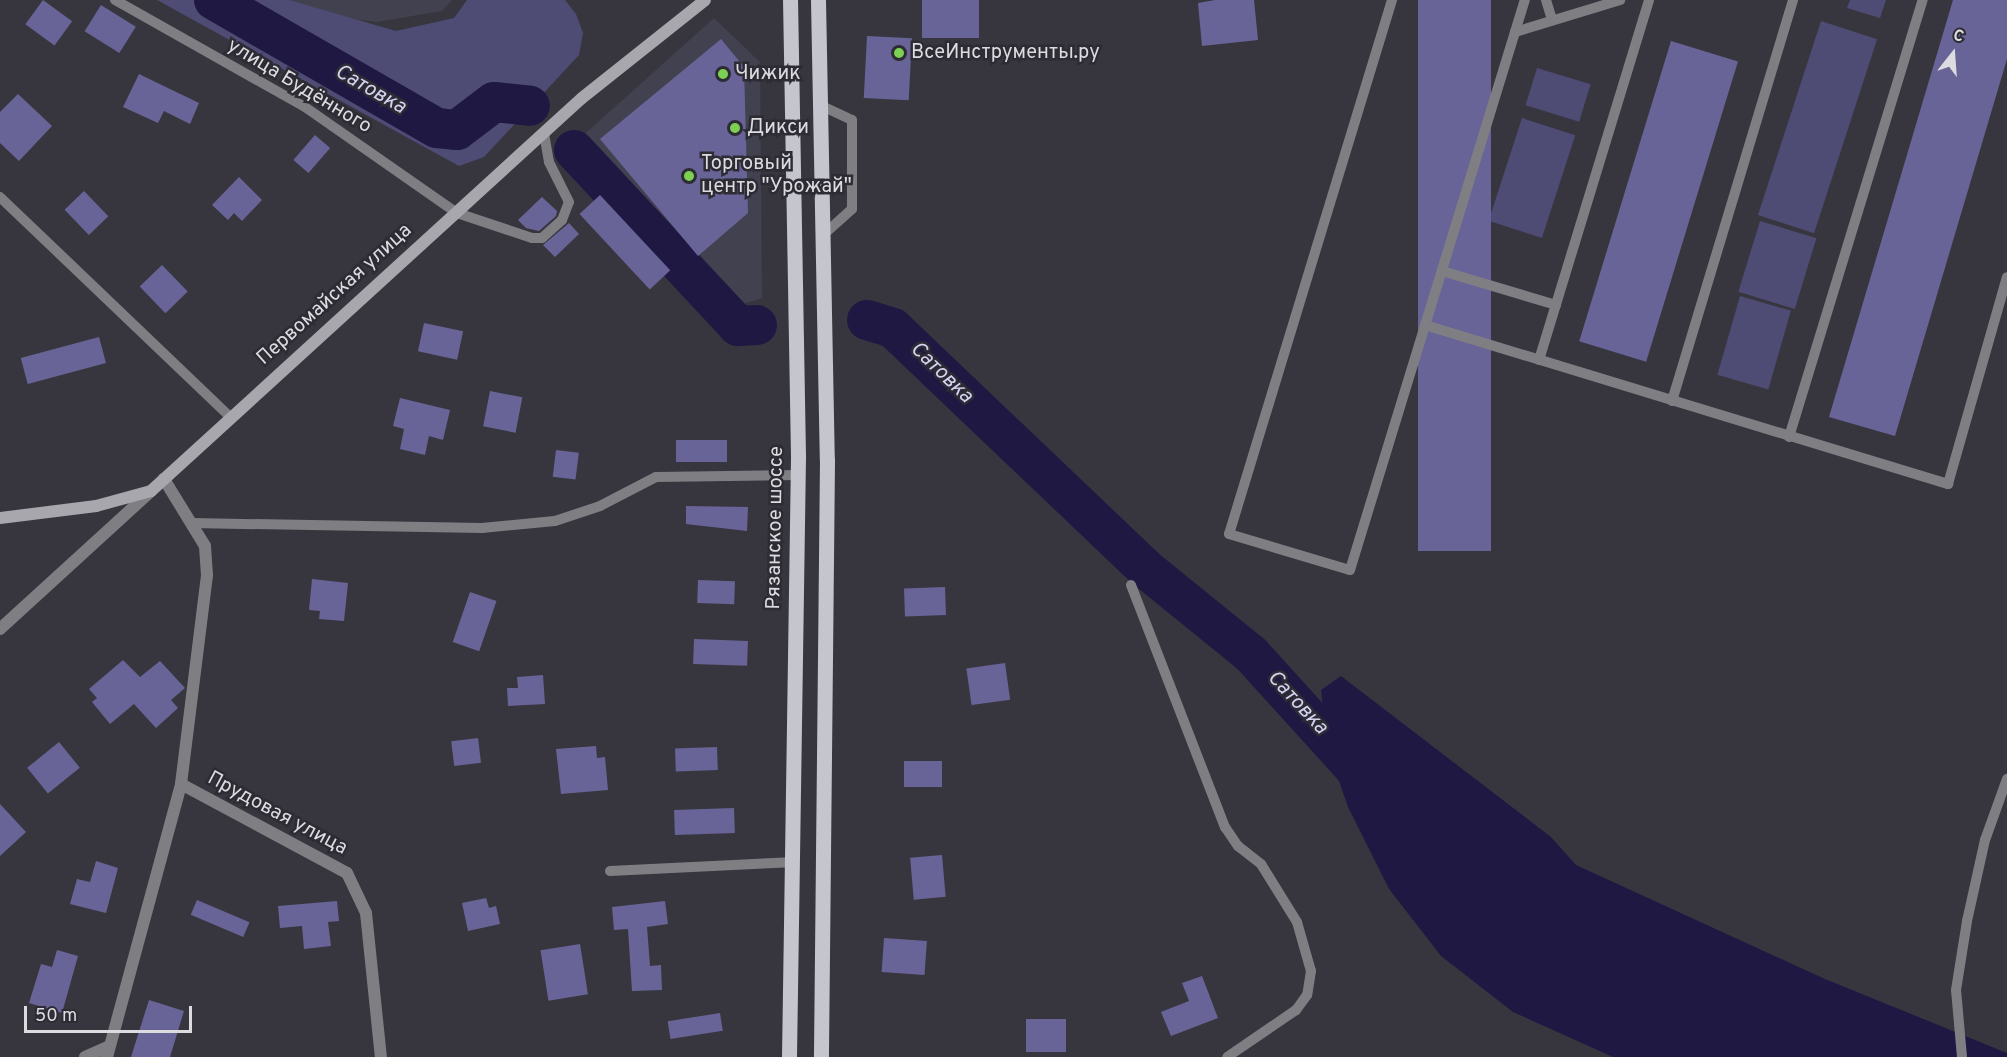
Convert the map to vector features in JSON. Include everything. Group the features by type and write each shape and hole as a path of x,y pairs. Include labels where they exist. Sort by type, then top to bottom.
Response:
{"main road":[{"name":"Первомайская улица","path":"150,491 229,416 591,91 705,0"},
{"name":"Рязанское шоссе","path":"789,1057 798,475 790,0"},
{"path":"818,0 822,106 827,460 821,1057"},
{"path":"0,518 96,506 150,491"}],"street":[{"name":"Прудовая улица","path":"107,1052 181,784 208,559 205,546 164,479"},
{"name":"Первомайская улица","path":"0,629 150,491"},
{"name":"Прудовая улица","path":"181,784 347,873 366,913 381,1057"},
{"path":"85,1057 107,1052"}],"lane":[{"name":"улица Будённого","path":"115,0 305,107 457,213 532,238 542,238 562,220 569,202 549,162 544,134"},
{"path":"1392,0 1229,534 1350,570 1525,0"},
{"path":"1546,0 1552,20"},
{"path":"1515,32 1620,0"},
{"path":"1539,360 1649,0"},
{"path":"1672,401 1793,0"},
{"path":"1790,437 1923,0"},
{"path":"822,106 852,120 852,209 823,235"},
{"path":"0,196 229,416"},
{"path":"1442,270 1556,305"},
{"path":"1425,325 1947,484 2007,277"},
{"path":"191,523 482,528 555,521 600,506 656,477 798,475"},
{"path":"1131,585 1225,827 1238,846 1261,864 1297,922 1311,971 1308,995 1296,1010 1227,1057"},
{"path":"1962,1057 1956,990 1967,921 1984,840 2007,779"},
{"path":"610,871 791,862"}],"shaded area":[{"path":"157,0 289,0 396,31 454,18 467,0 565,0 576,14 583,33 579,55 484,157 459,166"},
{"path":"289,0 452,0 442,11 377,22 337,17"},
{"path":"1850,0 1886,0 1880,18 1847,8"},
{"name":"Торговый центр \"Урожай\"","path":"714,18 760,62 762,298 736,306 578,140"},
{"path":"1821,21 1877,39 1814,233 1758,215"},
{"path":"1537,68 1591,84 1579,122 1526,105"},
{"path":"1522,118 1575,135 1542,238 1489,221"},
{"path":"1760,221 1816,238 1795,309 1738,292"},
{"path":"1740,296 1791,311 1768,389 1717,375"},
{"path":"1341,676 1551,837 1576,865 1825,979 2007,1053 2007,1057 1613,1057 1513,1012 1441,956 1389,889 1348,807 1327,746 1321,690"}],"building":[{"path":"43,0 72,21 54,45 25,24"},
{"path":"922,0 979,0 979,38 922,38"},
{"path":"1215,0 1254,0 1258,40 1202,46 1198,3"},
{"path":"1418,0 1491,0 1491,551 1418,551"},
{"path":"1953,0 2007,0 2007,59 1895,436 1829,417"},
{"path":"101,5 136,27 119,53 85,31"},
{"path":"867,36 912,38 909,100 864,98"},
{"name":"Торговый центр \"Урожай\"","path":"721,39 744,67 748,213 698,256 600,139"},
{"path":"1671,41 1738,61 1646,362 1579,341"},
{"path":"139,74 199,103 190,124 164,111 158,123 123,107"},
{"path":"18,94 52,126 19,161 0,143 0,112"},
{"path":"315,135 330,148 308,173 293,160"},
{"path":"239,177 262,200 242,221 234,213 228,220 212,205"},
{"path":"84,191 108,216 89,235 65,210"},
{"path":"600,195 670,270 650,289 580,214"},
{"path":"542,197 557,211 556,216 539,231 526,228 518,220"},
{"path":"569,223 579,234 555,257 543,245"},
{"path":"162,265 188,292 165,313 140,287"},
{"path":"424,323 463,331 457,360 418,351"},
{"path":"99,337 106,363 28,384 21,358"},
{"path":"490,391 522,397 516,433 483,426"},
{"path":"400,398 450,410 443,440 429,436 425,455 400,449 404,429 393,426"},
{"path":"676,440 727,440 727,462 676,462"},
{"path":"556,450 579,453 576,480 553,477"},
{"path":"686,506 748,507 747,531 686,524"},
{"path":"312,579 348,583 344,621 319,619 320,611 309,610"},
{"path":"698,580 735,581 734,604 697,603"},
{"path":"945,587 946,615 905,616 904,588"},
{"path":"470,592 496,601 479,651 453,642"},
{"path":"694,639 748,641 747,666 693,664"},
{"path":"123,660 140,677 160,661 185,688 171,700 178,708 156,728 134,704 110,724 92,702 97,698 89,689"},
{"path":"1005,663 1010,700 972,705 966,668"},
{"path":"543,675 545,704 508,706 507,688 518,688 517,677"},
{"path":"478,738 481,763 454,766 451,741"},
{"path":"59,742 80,768 48,793 27,768"},
{"path":"596,746 597,758 605,757 608,790 561,794 556,749"},
{"path":"717,747 718,770 676,771 675,748"},
{"path":"904,761 942,761 942,787 904,787"},
{"path":"0,804 26,832 0,856"},
{"path":"734,808 735,833 675,835 674,810"},
{"path":"942,855 946,897 914,900 910,858"},
{"path":"96,861 118,868 106,913 70,904 77,879 90,882"},
{"path":"486,898 489,908 496,906 500,924 468,931 462,903"},
{"path":"197,900 249,922 243,937 191,915"},
{"path":"337,901 339,921 328,922 331,946 304,949 302,926 280,928 278,906"},
{"path":"665,901 668,924 647,927 650,966 661,965 662,990 632,991 628,929 614,930 612,907"},
{"path":"884,938 927,941 925,975 882,972"},
{"path":"580,944 588,994 548,1001 540,950"},
{"path":"57,950 78,956 62,1013 29,1003 41,964 52,967"},
{"path":"1202,976 1218,1018 1171,1036 1161,1012 1189,1001 1182,983"},
{"path":"149,1000 184,1011 170,1057 131,1057"},
{"path":"720,1013 723,1031 670,1039 668,1021"},
{"path":"1026,1019 1066,1019 1066,1052 1026,1052"}],"waterway":[{"name":"Сатовка","path":"214,0 437,128 457,130 494,102 530,106"},
{"name":"Сатовка","path":"574,150 738,326 757,325"},
{"name":"Сатовка","path":"867,320 893,328 1146,569 1251,654 1360,774"}],"place":[{"name":"ВсеИнструменты.ру","path":"899,53"},
{"name":"Чижик","path":"723,74"},
{"name":"Дикси","path":"735,128"},
{"name":"Торговый центр \"Урожай\"","path":"689,176"}]}
